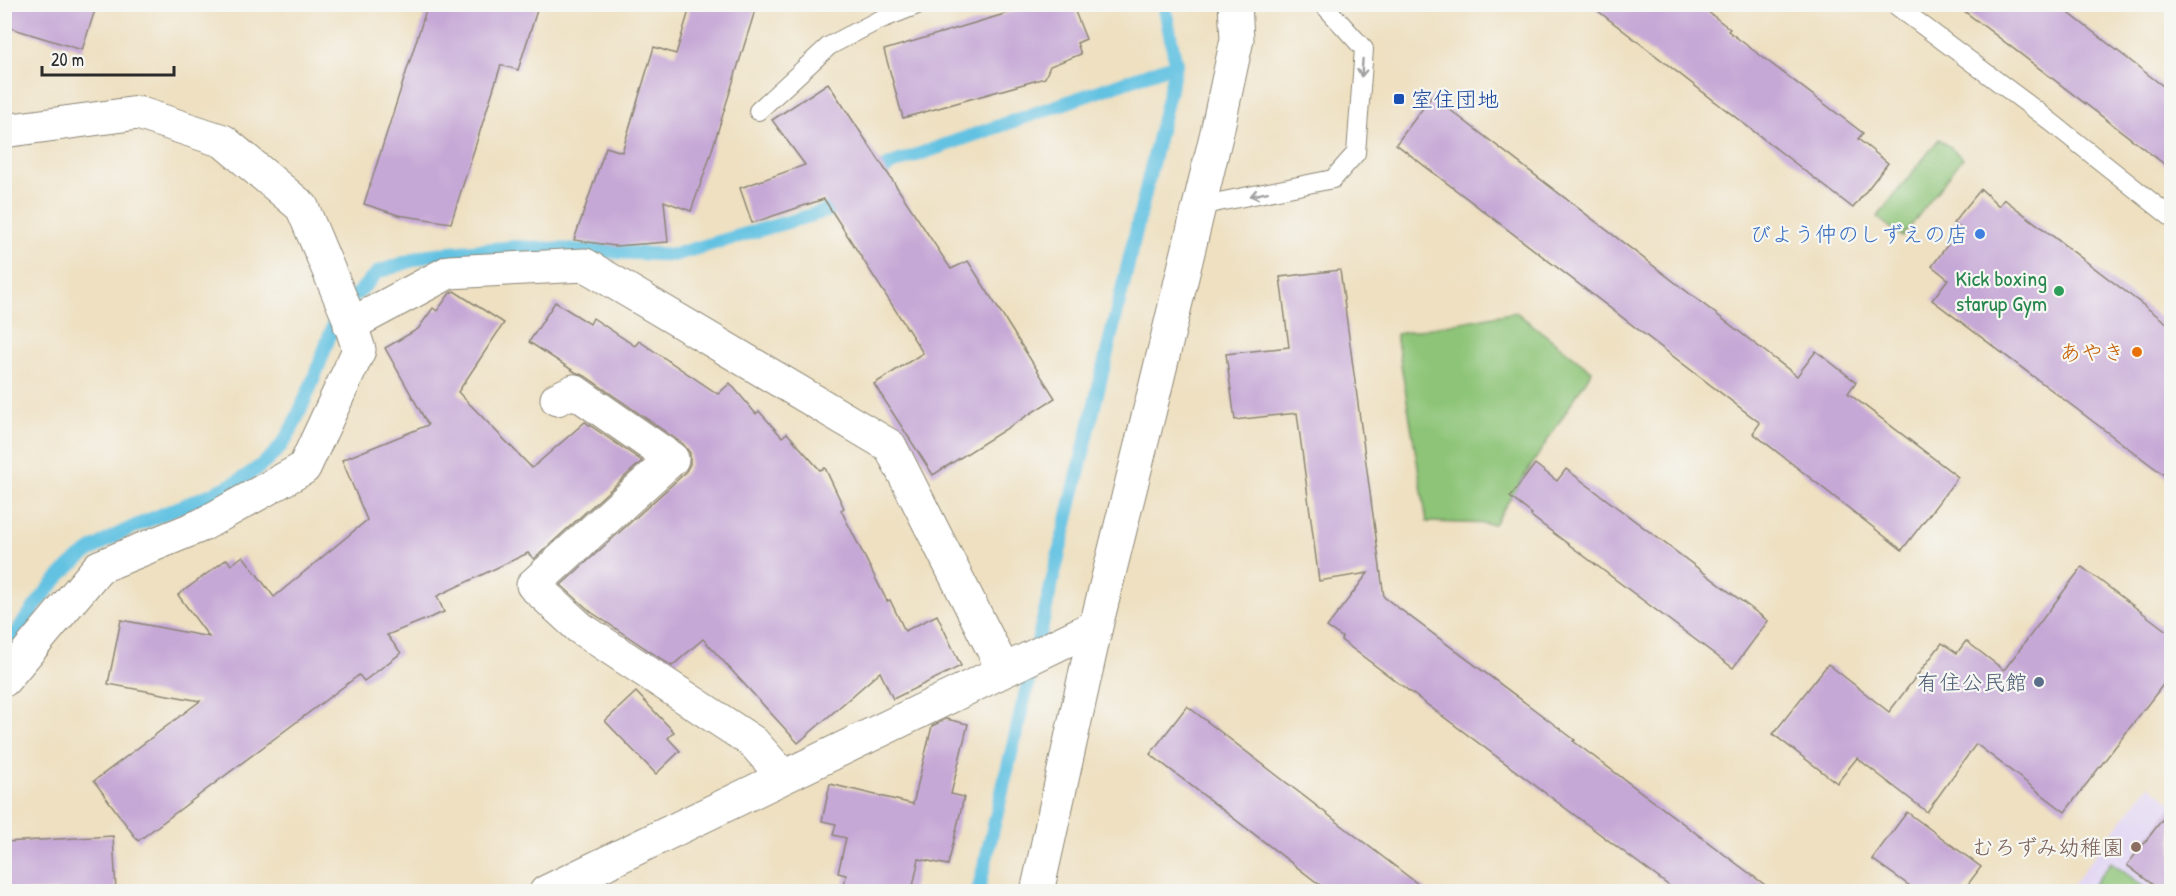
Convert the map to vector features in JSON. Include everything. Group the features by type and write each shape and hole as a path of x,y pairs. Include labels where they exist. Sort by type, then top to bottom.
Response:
{"street":[{"path":"1036,891 1096,626 1152,404 1237,39 1236,4"},
{"path":"4,131 138,113 222,141 302,207 359,350 304,468 202,525 99,567 4,680"},
{"path":"345,311 449,272 585,265 890,446 1006,668"},
{"path":"558,399 574,391 672,459 533,585 580,628 753,742 783,776"},
{"path":"546,891 1096,626"}],"lane":[{"path":"758,111 829,46 877,21 920,4"},
{"path":"1199,206 1333,179 1356,153 1364,49 1323,4"},
{"path":"1894,4 2041,114 2172,218"}],"shaded area":[{"name":"むろずみ幼稚園","path":"2149,785 2171,803 2171,891 2067,892"}],"green space":[{"path":"1939,139 1963,158 1902,237 1877,217"},
{"path":"1516,312 1592,371 1494,524 1427,522 1396,334"},
{"path":"2111,862 2149,891 2089,891"}],"building":[{"path":"4,4 97,4 82,50 4,26"},
{"path":"428,4 539,4 518,70 501,65 451,223 398,215 364,204"},
{"path":"691,4 757,4 691,211 664,201 668,242 615,246 574,240 606,147 622,152 654,47 676,54"},
{"path":"1038,4 1072,4 1086,39 1077,43 1081,54 1050,66 1045,78 903,118 884,50"},
{"path":"1589,4 1698,4 1730,29 1728,31 1863,133 1858,139 1888,163 1853,208"},
{"path":"1955,4 2057,4 2172,93 2172,170"},
{"path":"828,83 951,269 968,261 1055,398 933,475 874,384 923,353 824,199 752,223 740,188 805,165 772,120"},
{"path":"1432,96 1797,376 1816,351 1856,382 1848,393 1958,477 1902,550 1753,433 1760,423 1396,144"},
{"path":"1981,189 1999,206 2004,199 2172,327 2172,481 1932,300 1948,279 1932,266 1960,228 1953,223"},
{"path":"1340,270 1384,597 1773,891 1676,891 1341,640 1342,637 1327,627 1368,573 1319,581 1297,413 1235,420 1226,354 1289,347 1280,277"},
{"path":"454,291 504,323 458,392 532,468 585,422 642,461 534,559 528,553 437,596 444,612 387,635 401,653 364,681 359,675 138,841 94,781 200,701 108,684 121,620 209,637 178,595 227,559 231,565 243,556 274,597 367,520 342,460 428,425 385,348 418,329 433,308 437,311"},
{"path":"555,302 590,324 593,318 635,346 639,341 718,394 730,383 756,414 759,411 782,437 787,433 820,470 825,468 844,508 841,510 887,601 890,600 905,631 937,615 961,666 893,699 880,672 798,743 703,639 672,666 591,612 561,585 685,473 690,464 690,453 683,444 585,376 529,342"},
{"path":"1535,464 1557,481 1566,469 1768,621 1733,668 1531,516 1532,514 1510,497"},
{"name":"有住公民館","path":"2082,567 2172,635 2172,673 2065,812 1976,744 1927,812 1857,758 1837,783 1773,734 1828,664 1889,712 1942,643 1957,653 1966,641 2004,670"},
{"path":"636,692 674,732 668,738 680,751 656,774 605,721"},
{"path":"1187,706 1427,891 1328,891 1150,754"},
{"path":"946,719 968,724 951,794 964,797 948,865 919,859 912,891 843,891 846,875 838,873 846,838 833,835 836,824 822,821 830,784 913,804 932,726"},
{"path":"2172,807 2172,891 2161,891 2127,865"},
{"path":"1907,812 1981,867 1963,891 1917,891 1872,859"},
{"path":"113,836 116,891 4,891 4,842"}],"waterway":[{"path":"978,892 1176,64 1164,4"},
{"path":"870,179 891,164 1176,64"},
{"path":"4,649 43,595 78,559 107,540 140,524 233,484 275,453 290,431 308,393 341,300 356,295 378,272 428,255 515,247 673,255 826,211 845,197"}],"place":[{"name":"室住団地","path":"1399,99"},
{"name":"びよう仲のしずえの店","path":"1980,234"},
{"name":"Kick boxing starup Gym","path":"2059,291"},
{"name":"あやき","path":"2137,352"},
{"name":"有住公民館","path":"2039,682"},
{"name":"むろずみ幼稚園","path":"2136,847"}]}
